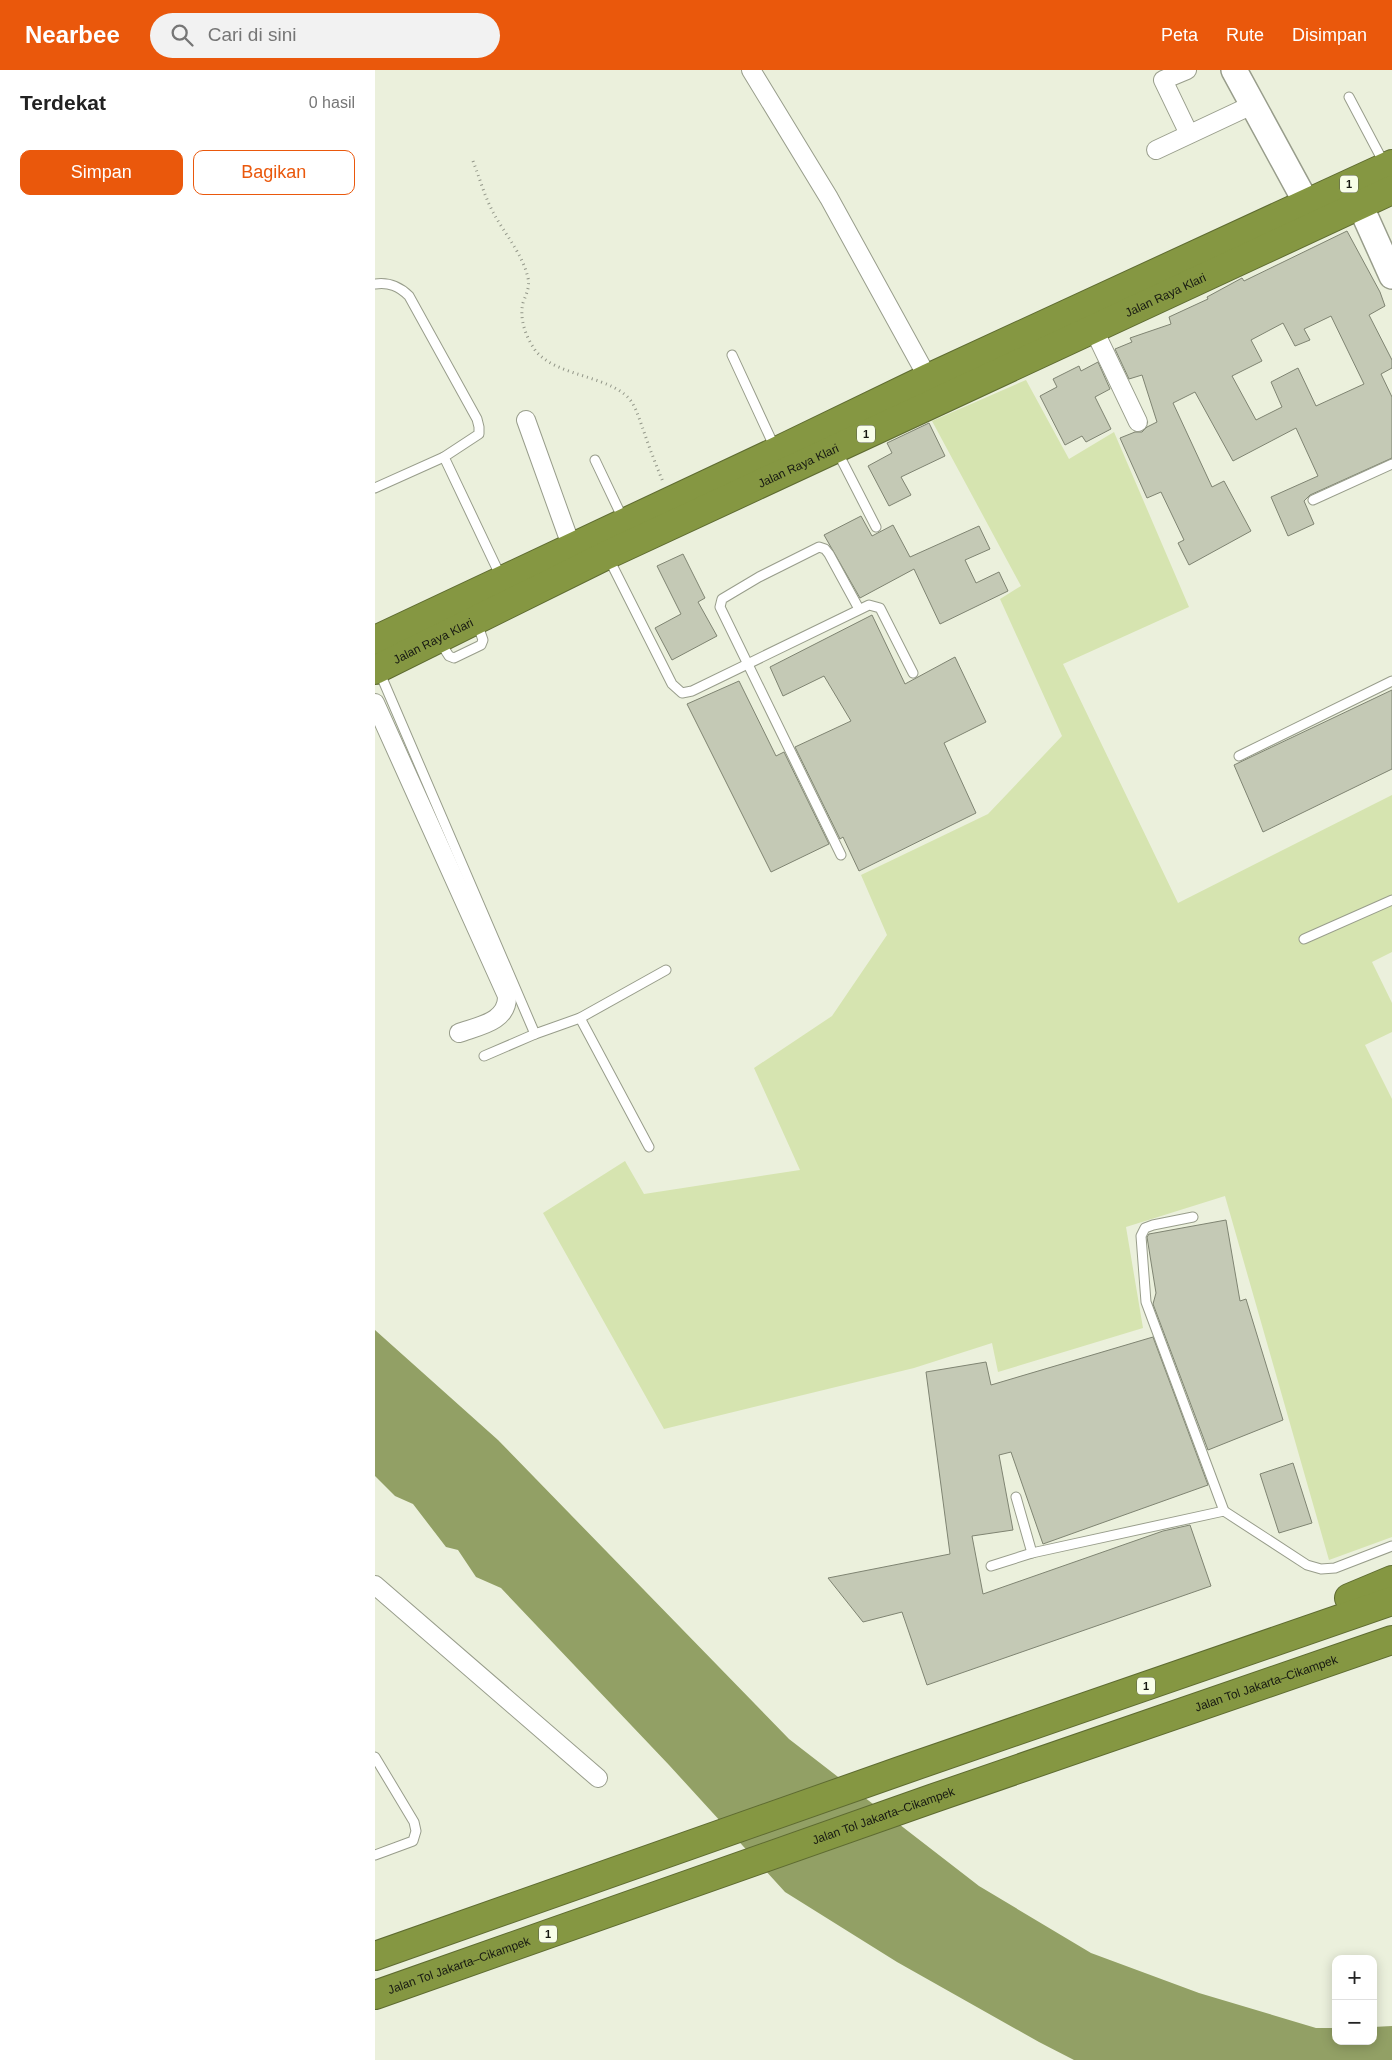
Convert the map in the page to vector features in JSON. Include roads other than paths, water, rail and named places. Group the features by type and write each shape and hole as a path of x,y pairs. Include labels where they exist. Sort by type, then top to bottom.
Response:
{"highway":[{"name":"1","path":"1307,204 1390,174"},
{"name":"1","path":"1360,205 1390,174"},
{"name":"Jalan Raya Klari","path":"375,640 777,452 928,378 1307,204"},
{"name":"Jalan Raya Klari","path":"377,669 607,555 1360,205"},
{"path":"1167,1678 1392,1580"},
{"name":"1","path":"375,1956 900,1771 1392,1601"},
{"name":"Jalan Tol Jakarta–Cikampek","path":"375,1995 934,1798 1392,1640"}],"street":[{"path":"751,70 829,198 928,378"},
{"path":"1187,70 1161,75 1189,134"},
{"path":"1234,70 1307,204"},
{"path":"1156,150 1252,105"},
{"path":"1360,205 1392,276"},
{"path":"1094,330 1138,422"},
{"path":"526,420 572,548"},
{"path":"375,703 507,996 508,1006 495,1020 459,1033"},
{"path":"375,1585 598,1778"}],"lane":[{"path":"1349,96 1390,174"},
{"path":"375,284 391,284 401,288 409,296 477,419 479,427 479,434 444,457 375,488"},
{"path":"732,355 777,452"},
{"path":"836,448 876,527"},
{"path":"444,457 502,579"},
{"path":"595,460 625,523"},
{"path":"1313,500 1392,464"},
{"path":"841,855 720,607 720,602 759,577 822,548 829,554 859,609"},
{"path":"607,555 676,689 682,693 692,691 749,665 859,609 873,605 879,608 913,673"},
{"path":"377,669 535,1034"},
{"path":"1239,756 1392,681"},
{"path":"1304,939 1392,900"},
{"path":"484,1056 535,1034 581,1018 666,970"},
{"path":"581,1018 649,1147"},
{"path":"1193,1217 1145,1228 1141,1236 1147,1302 1224,1511 1307,1565 1321,1569 1335,1568 1392,1546"},
{"path":"1016,1497 1033,1553"},
{"path":"991,1566 1033,1553 1224,1511"},
{"path":"375,1757 414,1822 416,1831 413,1841 375,1855"}]}
